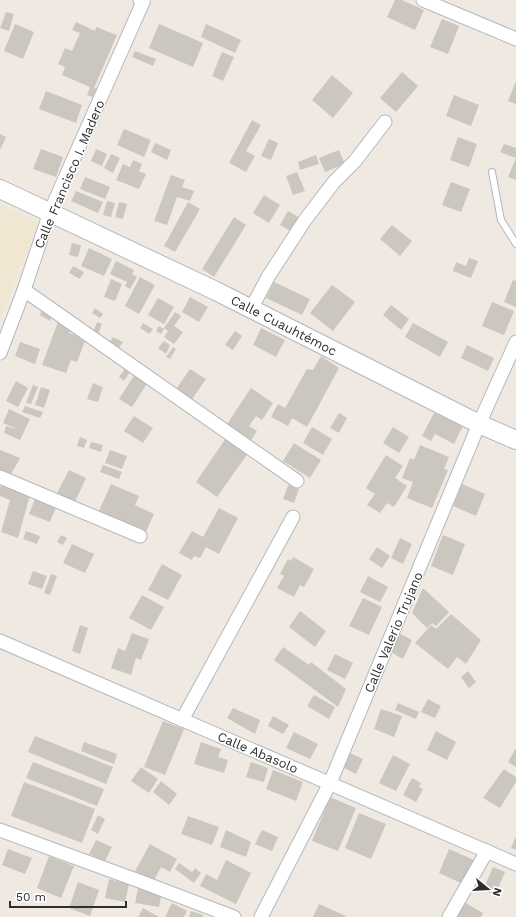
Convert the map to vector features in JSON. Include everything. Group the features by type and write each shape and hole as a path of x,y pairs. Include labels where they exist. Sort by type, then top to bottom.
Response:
{"street":[{"path":"423,0 516,39"},
{"name":"Calle Francisco I. Madero","path":"0,353 24,290 50,212 142,1"},
{"path":"251,309 268,277 305,220 334,182 354,161 385,122"},
{"name":"Calle Cuauhtémoc","path":"0,189 251,309 479,424 516,440"},
{"path":"24,290 297,481"},
{"name":"Calle Valerio Trujano","path":"260,917 330,783 479,424 516,342"},
{"path":"0,477 140,536"},
{"path":"182,720 293,517"},
{"name":"Calle Abasolo","path":"0,641 516,864"},
{"path":"0,830 234,917"},
{"path":"449,917 487,851"}],"lane":[{"path":"492,172 501,220 516,244"}],"shaded area":[{"path":"0,205 38,222 0,319"}],"building":[{"path":"395,0 402,0 424,10 415,30 387,17"},
{"path":"6,12 14,14 9,31 0,28"},
{"path":"442,19 459,26 448,54 430,47"},
{"path":"76,22 95,31 96,27 117,35 94,88 97,89 93,97 87,95 90,87 62,75 65,67 58,64 65,48 72,51 80,33 72,30"},
{"path":"15,24 34,32 23,59 4,51"},
{"path":"159,24 203,43 193,67 149,48"},
{"path":"206,24 241,40 235,53 201,37"},
{"path":"135,51 156,59 153,66 132,57"},
{"path":"222,52 234,57 223,81 212,76"},
{"path":"402,72 418,86 396,112 380,98"},
{"path":"332,75 353,93 333,118 312,100"},
{"path":"516,81 516,104 508,101"},
{"path":"46,91 82,105 76,123 39,109"},
{"path":"454,95 479,105 471,126 446,116"},
{"path":"252,120 261,125 246,151 255,156 246,172 229,163"},
{"path":"124,129 151,140 144,157 117,145"},
{"path":"0,134 6,137 0,150"},
{"path":"458,137 477,144 469,167 450,160"},
{"path":"269,139 278,143 271,160 261,156"},
{"path":"155,143 171,150 167,160 151,152"},
{"path":"504,144 516,148 516,158 500,152"},
{"path":"41,149 63,157 56,177 33,169"},
{"path":"96,149 107,154 102,166 91,161"},
{"path":"339,150 345,164 325,172 319,158"},
{"path":"111,154 120,158 113,173 104,168"},
{"path":"316,155 319,164 300,170 298,162"},
{"path":"516,158 516,180 508,177"},
{"path":"133,160 142,164 139,171 146,174 139,189 116,180 123,164 130,167"},
{"path":"297,172 305,191 293,195 286,176"},
{"path":"171,175 185,180 182,187 194,191 190,201 177,197 167,225 154,221"},
{"path":"85,177 110,187 105,199 80,189"},
{"path":"451,182 470,189 461,212 442,205"},
{"path":"76,191 103,202 98,213 71,201"},
{"path":"264,195 280,205 269,223 253,213"},
{"path":"107,201 115,203 111,217 103,215"},
{"path":"119,202 127,204 123,219 115,217"},
{"path":"188,202 200,209 175,252 164,246"},
{"path":"288,211 300,218 292,232 280,225"},
{"path":"234,217 246,225 214,277 202,269"},
{"path":"392,225 412,241 400,256 380,239"},
{"path":"72,243 81,245 78,257 69,255"},
{"path":"89,248 112,259 104,276 81,266"},
{"path":"469,258 478,261 471,278 453,271 456,262 466,266"},
{"path":"116,261 134,270 132,274 137,277 130,289 125,286 127,282 110,274"},
{"path":"73,266 84,272 80,279 69,273"},
{"path":"140,277 155,285 139,314 125,306"},
{"path":"111,279 122,284 115,301 104,297"},
{"path":"513,280 516,281 516,307 504,302"},
{"path":"274,282 310,299 302,315 266,298"},
{"path":"332,285 355,302 333,331 310,313"},
{"path":"190,297 208,307 199,322 182,312"},
{"path":"158,298 174,307 164,324 148,315"},
{"path":"492,302 514,311 504,335 482,326"},
{"path":"391,305 409,319 401,330 383,315"},
{"path":"95,308 103,314 100,318 92,313"},
{"path":"42,310 52,315 50,321 40,315"},
{"path":"175,312 181,316 174,326 183,332 174,344 164,337 168,331 164,328"},
{"path":"58,322 71,327 69,333 81,337 80,339 85,341 77,362 71,360 66,373 42,365"},
{"path":"97,322 102,324 97,337 92,335"},
{"path":"143,323 153,329 149,334 140,328"},
{"path":"413,323 448,342 440,357 405,337"},
{"path":"159,326 164,329 161,334 156,331"},
{"path":"261,328 285,340 276,357 253,345"},
{"path":"235,331 242,336 233,350 225,345"},
{"path":"113,337 123,342 117,351 108,345"},
{"path":"164,341 170,345 166,354 158,348"},
{"path":"20,342 40,349 35,364 15,356"},
{"path":"467,345 494,358 488,371 461,358"},
{"path":"173,347 176,349 170,359 166,357"},
{"path":"321,356 339,368 307,427 292,418 288,426 271,417 278,404 285,408 307,369 313,370"},
{"path":"125,369 130,372 124,381 119,377"},
{"path":"190,369 206,379 190,402 174,392"},
{"path":"135,374 148,382 132,407 119,399"},
{"path":"16,381 28,388 18,407 6,401"},
{"path":"93,383 103,387 98,402 87,399"},
{"path":"33,385 38,387 31,404 26,403"},
{"path":"41,387 50,390 44,408 35,405"},
{"path":"251,388 273,403 262,420 256,416 249,426 257,431 249,443 225,427"},
{"path":"25,406 43,412 40,418 22,412"},
{"path":"9,409 30,419 20,440 4,433 6,426 19,430 3,423"},
{"path":"339,413 347,418 339,433 330,428"},
{"path":"434,413 463,426 454,444 435,434 431,441 422,436"},
{"path":"134,416 153,428 143,443 124,431"},
{"path":"312,427 332,439 323,455 303,443"},
{"path":"393,427 409,437 399,453 383,443"},
{"path":"80,437 87,440 84,448 77,446"},
{"path":"226,438 248,453 217,497 196,482"},
{"path":"91,442 103,445 101,452 89,448"},
{"path":"294,443 321,460 310,478 283,461"},
{"path":"420,445 449,457 444,469 448,470 432,508 407,498 413,482 402,478 410,458 414,460"},
{"path":"0,450 20,458 10,476 0,472"},
{"path":"110,450 127,456 122,469 105,463"},
{"path":"386,455 403,466 395,478 407,486 394,507 387,503 380,513 367,505 375,494 366,488"},
{"path":"103,465 122,472 119,479 100,472"},
{"path":"69,470 86,478 75,502 57,493"},
{"path":"2,483 30,495 18,538 1,532 10,500 0,496 0,488"},
{"path":"111,484 139,496 135,505 154,514 145,534 98,513"},
{"path":"462,484 485,494 476,516 453,506"},
{"path":"288,485 299,489 294,503 283,499"},
{"path":"35,499 56,507 50,522 29,514"},
{"path":"219,508 238,518 219,554 206,547 200,558 194,556 192,560 179,553 192,531 203,537"},
{"path":"26,531 40,536 37,544 23,539"},
{"path":"61,535 67,538 63,545 57,542"},
{"path":"443,535 465,544 453,575 431,566"},
{"path":"400,538 412,544 403,564 391,558"},
{"path":"72,544 94,554 85,573 63,563"},
{"path":"377,547 390,556 382,568 369,559"},
{"path":"293,557 314,569 304,587 300,585 294,597 277,588 284,576 280,574 288,559 291,561"},
{"path":"162,564 182,575 168,600 148,590"},
{"path":"33,571 47,576 42,589 28,584"},
{"path":"51,574 57,576 50,595 44,593"},
{"path":"368,576 388,587 380,602 360,592"},
{"path":"423,588 449,612 436,626 432,623 427,628 412,613"},
{"path":"142,595 164,607 151,630 129,618"},
{"path":"363,598 382,607 369,635 349,626"},
{"path":"300,611 326,631 315,647 289,627"},
{"path":"451,614 481,640 466,664 457,657 448,669 415,643 431,625 436,629"},
{"path":"80,625 88,628 80,654 72,651"},
{"path":"132,633 149,639 141,660 136,658 131,675 111,668 118,648 125,651"},
{"path":"399,633 412,640 403,659 389,651"},
{"path":"283,647 309,665 311,662 346,689 338,707 274,660"},
{"path":"335,654 353,663 345,679 327,670"},
{"path":"468,671 476,682 469,688 461,677"},
{"path":"314,695 335,707 329,719 307,706"},
{"path":"428,699 441,706 435,718 421,712"},
{"path":"398,703 419,712 416,719 395,710"},
{"path":"233,708 260,720 255,734 227,718"},
{"path":"381,709 402,716 394,737 374,729"},
{"path":"273,716 289,725 283,734 268,726"},
{"path":"163,721 184,729 165,775 144,767"},
{"path":"436,731 456,742 447,760 427,750"},
{"path":"294,732 318,744 310,759 286,748"},
{"path":"35,736 113,767 106,784 28,752"},
{"path":"84,742 117,754 114,764 81,751"},
{"path":"201,742 221,749 218,757 228,760 224,773 194,764"},
{"path":"516,748 516,767 508,762"},
{"path":"350,753 363,759 356,774 344,768"},
{"path":"393,755 410,764 396,791 379,783"},
{"path":"33,762 104,789 97,806 26,778"},
{"path":"251,762 268,768 264,782 246,777"},
{"path":"141,767 158,779 149,793 131,781"},
{"path":"504,769 516,777 516,782 500,808 483,798"},
{"path":"273,770 303,782 296,801 266,789"},
{"path":"412,778 421,783 419,787 423,789 416,802 403,795"},
{"path":"161,781 177,794 169,805 153,792"},
{"path":"24,782 95,809 82,843 11,816"},
{"path":"330,797 356,808 338,851 312,841"},
{"path":"359,813 386,824 371,859 345,848"},
{"path":"98,815 105,819 98,834 91,830"},
{"path":"188,816 219,827 212,845 181,834"},
{"path":"226,830 251,842 246,857 220,847"},
{"path":"262,830 278,837 272,851 255,844"},
{"path":"516,836 516,850 511,848"},
{"path":"96,840 112,847 105,861 89,854"},
{"path":"150,844 177,859 170,872 161,867 153,882 135,871"},
{"path":"8,849 32,858 25,874 2,865"},
{"path":"449,849 474,860 463,884 439,873"},
{"path":"49,856 74,866 61,898 37,888"},
{"path":"226,860 251,873 236,904 200,886 206,874 217,880"},
{"path":"179,863 192,872 195,868 201,873 194,883 175,869"},
{"path":"493,867 505,872 495,895 483,890"},
{"path":"109,879 129,884 125,902 105,898"},
{"path":"78,882 99,890 90,916 69,908"},
{"path":"138,888 162,892 159,907 135,903"},
{"path":"464,902 483,913 481,917 455,917"},
{"path":"172,903 187,911 184,917 165,917"},
{"path":"319,904 346,916 313,917"},
{"path":"143,908 159,917 138,917"},
{"path":"191,911 203,915 203,917 189,917"}]}
